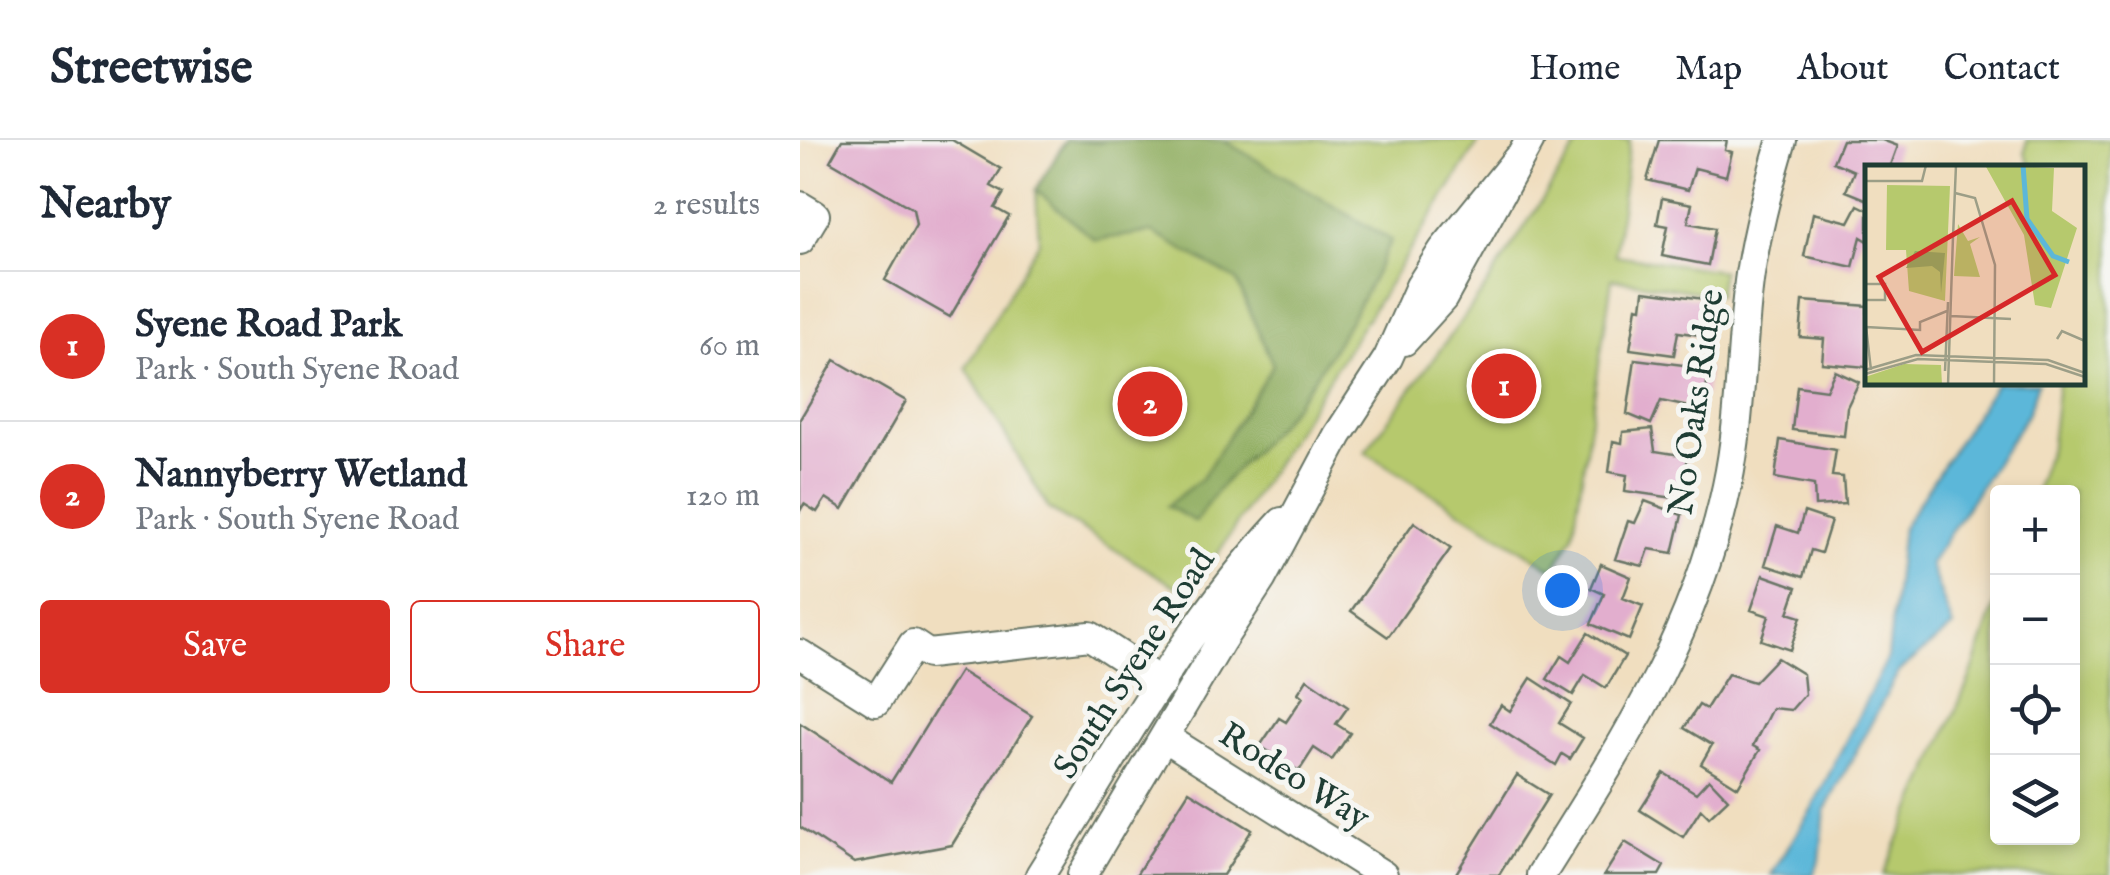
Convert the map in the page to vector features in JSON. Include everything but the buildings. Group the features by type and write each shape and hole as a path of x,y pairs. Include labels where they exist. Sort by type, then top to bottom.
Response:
{"street":[{"name":"No Oaks Ridge","path":"1541,875 1662,676 1712,549 1739,417 1750,274 1782,140"},
{"name":"South Syene Road","path":"1082,875 1262,578 1338,435 1388,358 1420,286 1443,250 1524,150"},
{"path":"800,206 815,215 800,240"},
{"name":"South Syene Road","path":"1040,875 1196,626 1242,564 1300,502"},
{"path":"800,654 876,702 913,644 928,654 1090,636 1162,683"},
{"name":"Rodeo Way","path":"1166,738 1383,875"}],"green space":[{"path":"1066,140 1480,140 1191,596 1049,509 966,368 1039,242 1036,190"},
{"path":"1066,140 1223,140 1391,240 1358,307 1316,375 1196,522 1167,506 1202,478 1273,365 1236,280 1152,232 1095,240 1036,190"},
{"path":"1581,140 1630,140 1615,255 1722,271 1718,295 1612,279 1573,536 1553,569 1365,452 1481,294"},
{"path":"2027,140 2110,140 2110,875 1883,875 1970,678 1990,619 1990,845 2080,845 2080,485 2037,485 2051,445 2058,385 2085,385 2085,165 2030,165 2025,153"}],"water":[{"path":"1995,385 2037,385 2028,413 1930,564 1953,627 1899,671 1825,810 1820,860 1813,875 1771,875 1811,810 1888,657 1902,528"}],"place":[{"name":"Syene Road Park","path":"1504,386"},
{"name":"Nannyberry Wetland","path":"1150,404"}]}
